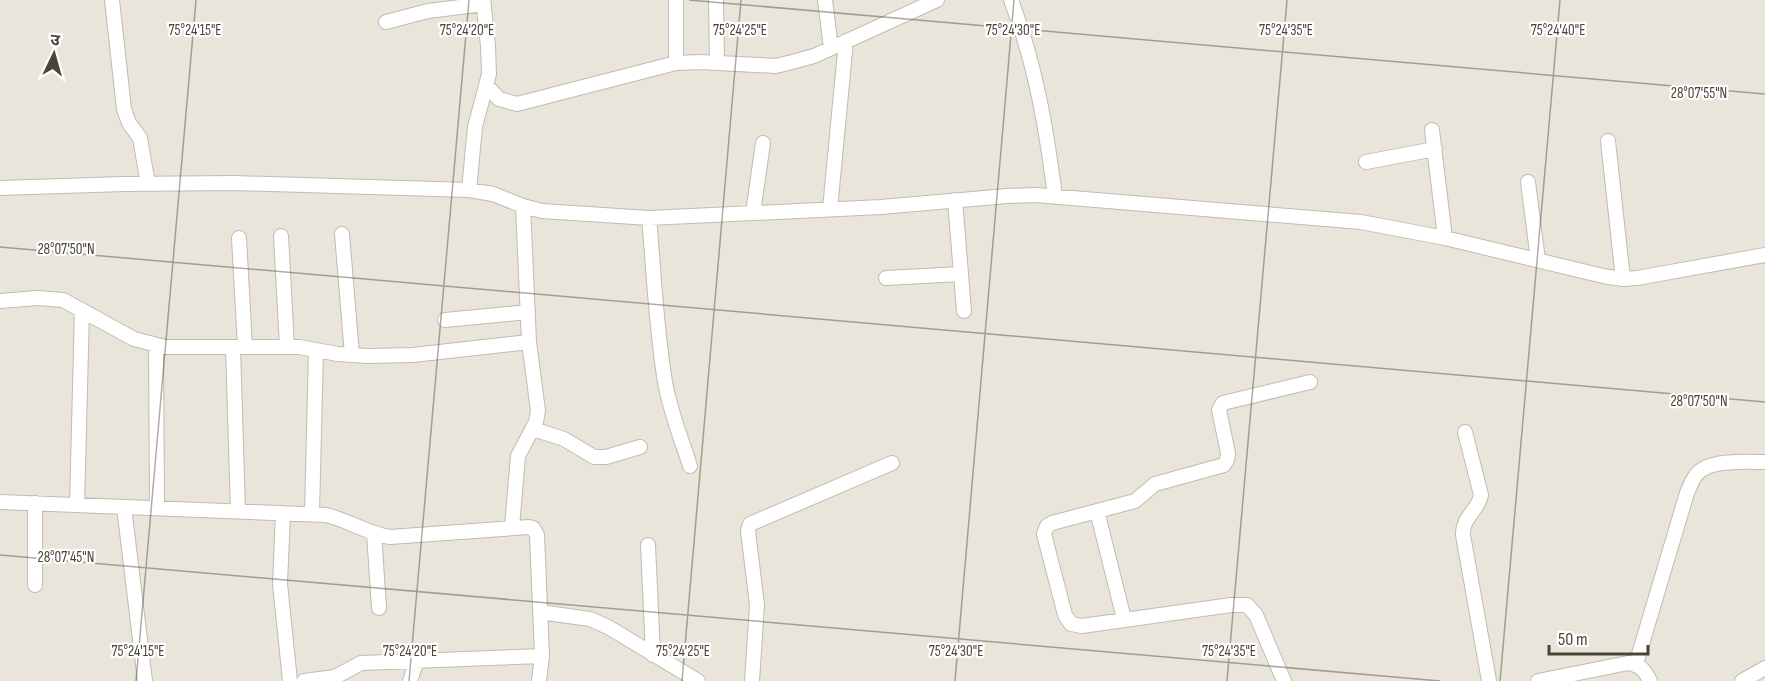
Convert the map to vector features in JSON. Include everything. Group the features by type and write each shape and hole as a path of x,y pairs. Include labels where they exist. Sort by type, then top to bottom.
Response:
{"street":[{"path":"112,0 124,109 129,123 140,138 148,183"},
{"path":"716,0 717,62"},
{"path":"825,0 831,48"},
{"path":"486,85 499,99 517,104 676,63 717,62 776,66 814,56 937,0"},
{"path":"1011,0 1021,25 1041,99 1055,196"},
{"path":"386,22 428,11 483,2 489,62 486,85 475,127 469,190"},
{"path":"676,2 676,63"},
{"path":"830,209 846,41"},
{"path":"1432,130 1445,238"},
{"path":"1608,141 1623,279"},
{"path":"753,213 763,143"},
{"path":"1366,162 1435,149"},
{"path":"1528,182 1538,260"},
{"path":"0,188 148,183 234,183 469,190 493,194 523,206 559,213 650,218 830,209 1007,196 1055,196 1360,222 1445,238 1623,279 1765,255"},
{"path":"955,200 964,311"},
{"path":"512,527 518,456 533,429 538,411 529,342 523,206"},
{"path":"650,218 665,382 670,406 690,466"},
{"path":"342,234 352,355"},
{"path":"281,236 287,347"},
{"path":"238,511 239,238"},
{"path":"886,278 961,274"},
{"path":"0,301 63,300 134,339 156,345 287,347 352,355 413,355 529,342"},
{"path":"77,505 82,310"},
{"path":"445,320 528,312"},
{"path":"156,345 157,508"},
{"path":"312,514 316,350"},
{"path":"1284,681 1256,615 1246,605 1231,605 1082,626 1068,622 1045,540 1045,530 1047,526 1135,501 1155,484 1224,465 1228,453 1219,410 1223,403 1310,382"},
{"path":"533,429 564,439 594,457 606,457 640,447"},
{"path":"1466,432 1481,495 1478,504 1464,523 1463,535 1490,681"},
{"path":"1636,664 1687,493 1694,477 1710,465 1765,462"},
{"path":"752,681 757,605 748,531 750,524 892,463"},
{"path":"0,502 312,514 337,518 390,537 512,527 533,528 537,536 542,656 539,681"},
{"path":"35,504 35,585"},
{"path":"124,507 145,681"},
{"path":"1097,511 1124,619"},
{"path":"283,513 279,584 290,681"},
{"path":"374,533 379,608"},
{"path":"648,545 653,655"},
{"path":"540,612 590,619 608,627 698,681"},
{"path":"304,681 335,677 361,663 542,656"},
{"path":"410,681 417,660"},
{"path":"1538,681 1616,663 1636,664 1644,669 1650,681"},
{"path":"1742,681 1765,668"}],"shaded area":[{"path":"0,0 1765,0 1765,681 0,681"}]}
